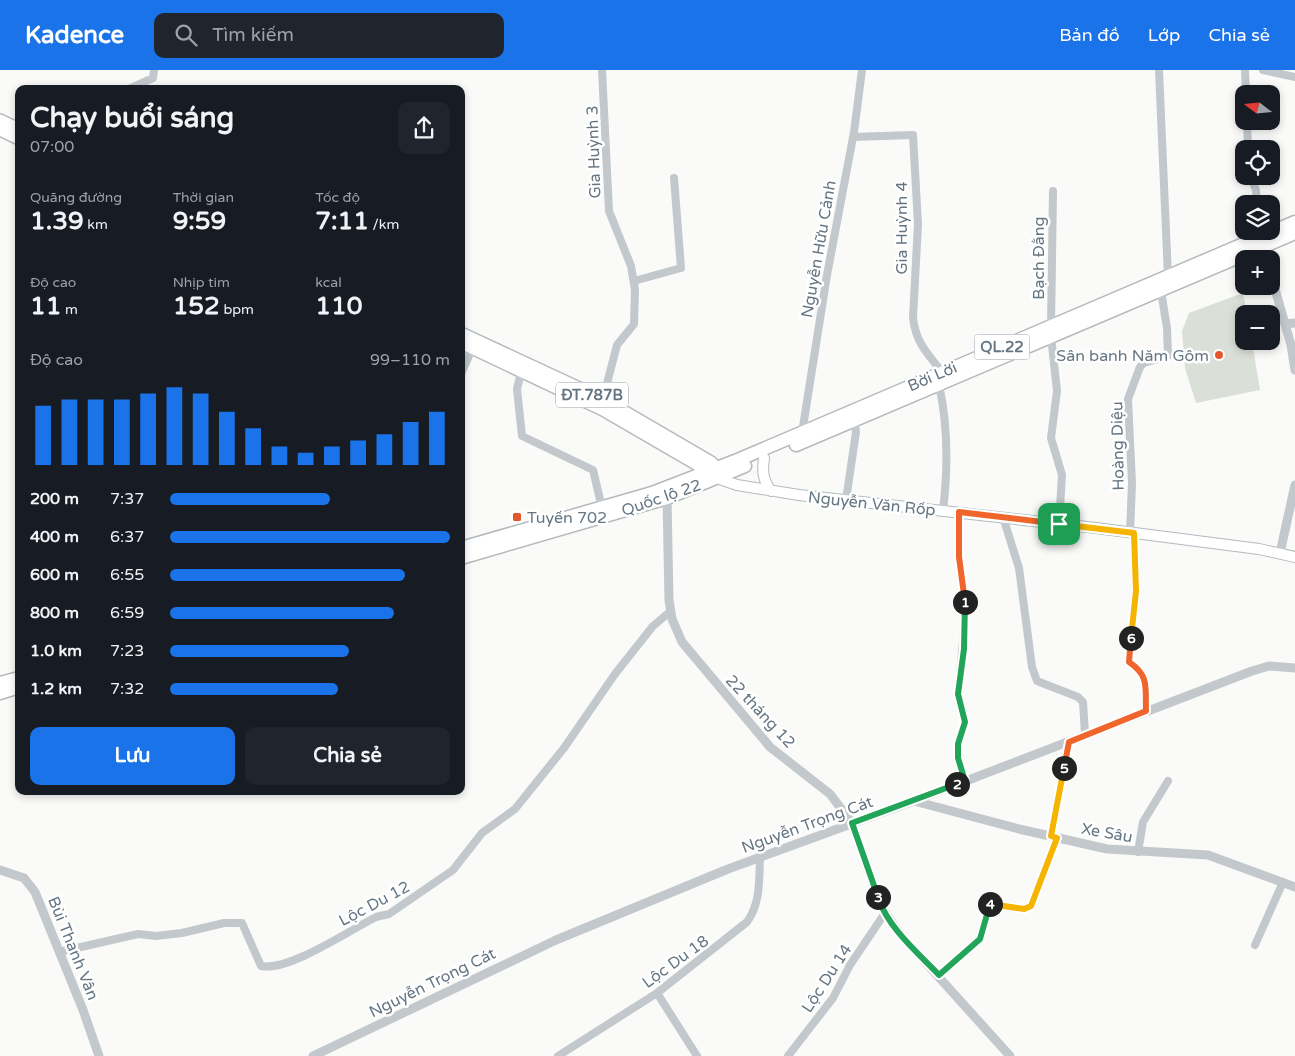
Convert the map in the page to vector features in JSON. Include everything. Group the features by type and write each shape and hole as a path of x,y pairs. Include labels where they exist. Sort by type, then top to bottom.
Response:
{"highway":[{"name":"Bời Lời","path":"714,472 942,372 1161,291 1262,244 1295,222"},
{"name":"Bời Lời","path":"714,472 764,458 939,385 1168,277 1295,233"},
{"name":"Quốc lộ 22","path":"465,557 666,493 714,472"},
{"name":"QL.22","path":"465,546 602,508 666,493"},
{"path":"0,683 15,679"},
{"path":"0,693 15,688"}],"main road":[{"path":"0,120 15,127"},
{"path":"0,130 15,137"},
{"name":"ĐT.787B","path":"465,335 602,400 670,437 711,462 714,472"},
{"name":"ĐT.787B","path":"465,346 610,414 714,472"},
{"path":"764,458 762,472 765,482 771,491"},
{"name":"Nguyễn Văn Rốp","path":"714,472 723,482 771,491 1132,533 1280,553 1295,557"}],"street":[{"path":"138,85 153,78 154,70"},
{"name":"Gia Huỳnh 3","path":"602,70 609,211 624,248 634,281 634,324 617,345 602,400"},
{"name":"Nguyễn Hữu Cảnh","path":"802,433 827,275 853,137 862,70"},
{"path":"1159,70 1168,277"},
{"path":"1245,70 1246,85"},
{"path":"1263,70 1295,77"},
{"name":"Gia Huỳnh 4","path":"853,137 913,135 918,224 913,318 918,342 942,372"},
{"path":"634,281 681,268 674,178"},
{"name":"Bạch Đằng","path":"1052,191 1051,331 1057,391 1050,438 1062,475 1059,524"},
{"name":"Hoàng Diệu","path":"1146,711 1144,676 1141,670 1129,662 1136,591 1132,533 1128,399 1140,367 1144,363 1168,356 1167,328 1161,291"},
{"path":"1277,295 1295,370"},
{"path":"1285,324 1295,323"},
{"path":"465,365 472,349"},
{"path":"521,372 517,389 522,436 593,470 602,508"},
{"path":"939,385 944,407 946,442 943,510"},
{"path":"846,500 856,432 854,420"},
{"path":"1280,553 1295,485"},
{"name":"22 tháng 12","path":"666,493 671,611 675,630 690,655 770,746 830,794 852,823 885,913 899,932 1010,1056"},
{"path":"959,512 959,557 966,609 958,694 965,722 958,744 958,758 965,781"},
{"path":"1003,517 1019,568 1032,667 1037,681 1078,697 1083,702 1085,734"},
{"name":"Lộc Du 12","path":"59,952 138,934 156,936 182,933 224,923 242,923 261,966 268,967 297,958 376,917 389,914 453,870 482,833 515,809 564,748 621,667 653,626 671,611"},
{"name":"Nguyễn Trọng Cát","path":"313,1056 556,940 760,856 914,801 1252,671 1269,666 1295,668"},
{"path":"939,975 980,939 990,904 1024,909 1031,906 1054,837 1069,742"},
{"path":"1138,852 1143,822 1168,781"},
{"name":"Xe Sâu","path":"914,801 1107,849 1208,855 1295,887"},
{"name":"Lộc Du 18","path":"558,1056 657,993 747,922 755,911 758,902 760,856"},
{"name":"Bùi Thanh Vân","path":"0,870 24,878 34,892 84,1010 99,1056"},
{"path":"1256,945 1284,882"},
{"name":"Lộc Du 14","path":"788,1056 833,998 850,965 885,913"},
{"path":"657,993 697,1056"}],"shaded area":[{"name":"Sân banh Năm Gôm","path":"1238,295 1243,295 1245,305 1235,305 1235,350 1253,350 1260,390 1196,403 1185,368 1182,331 1189,313"}],"place":[{"name":"Sân banh Năm Gôm","path":"1219,355"},
{"name":"Tuyến 702","path":"517,517"}],"route":[{"path":"959,512 1059,524 1134,533 1136,591 1129,662 1141,670 1144,676 1146,711 1069,742 1051,836 1057,838 1031,906 1028,909 1024,909 990,904 980,939 939,975 899,932 885,913 880,904 852,823 965,781 958,758 958,744 965,722 958,694 964,649 966,609 959,557 959,512"}]}
